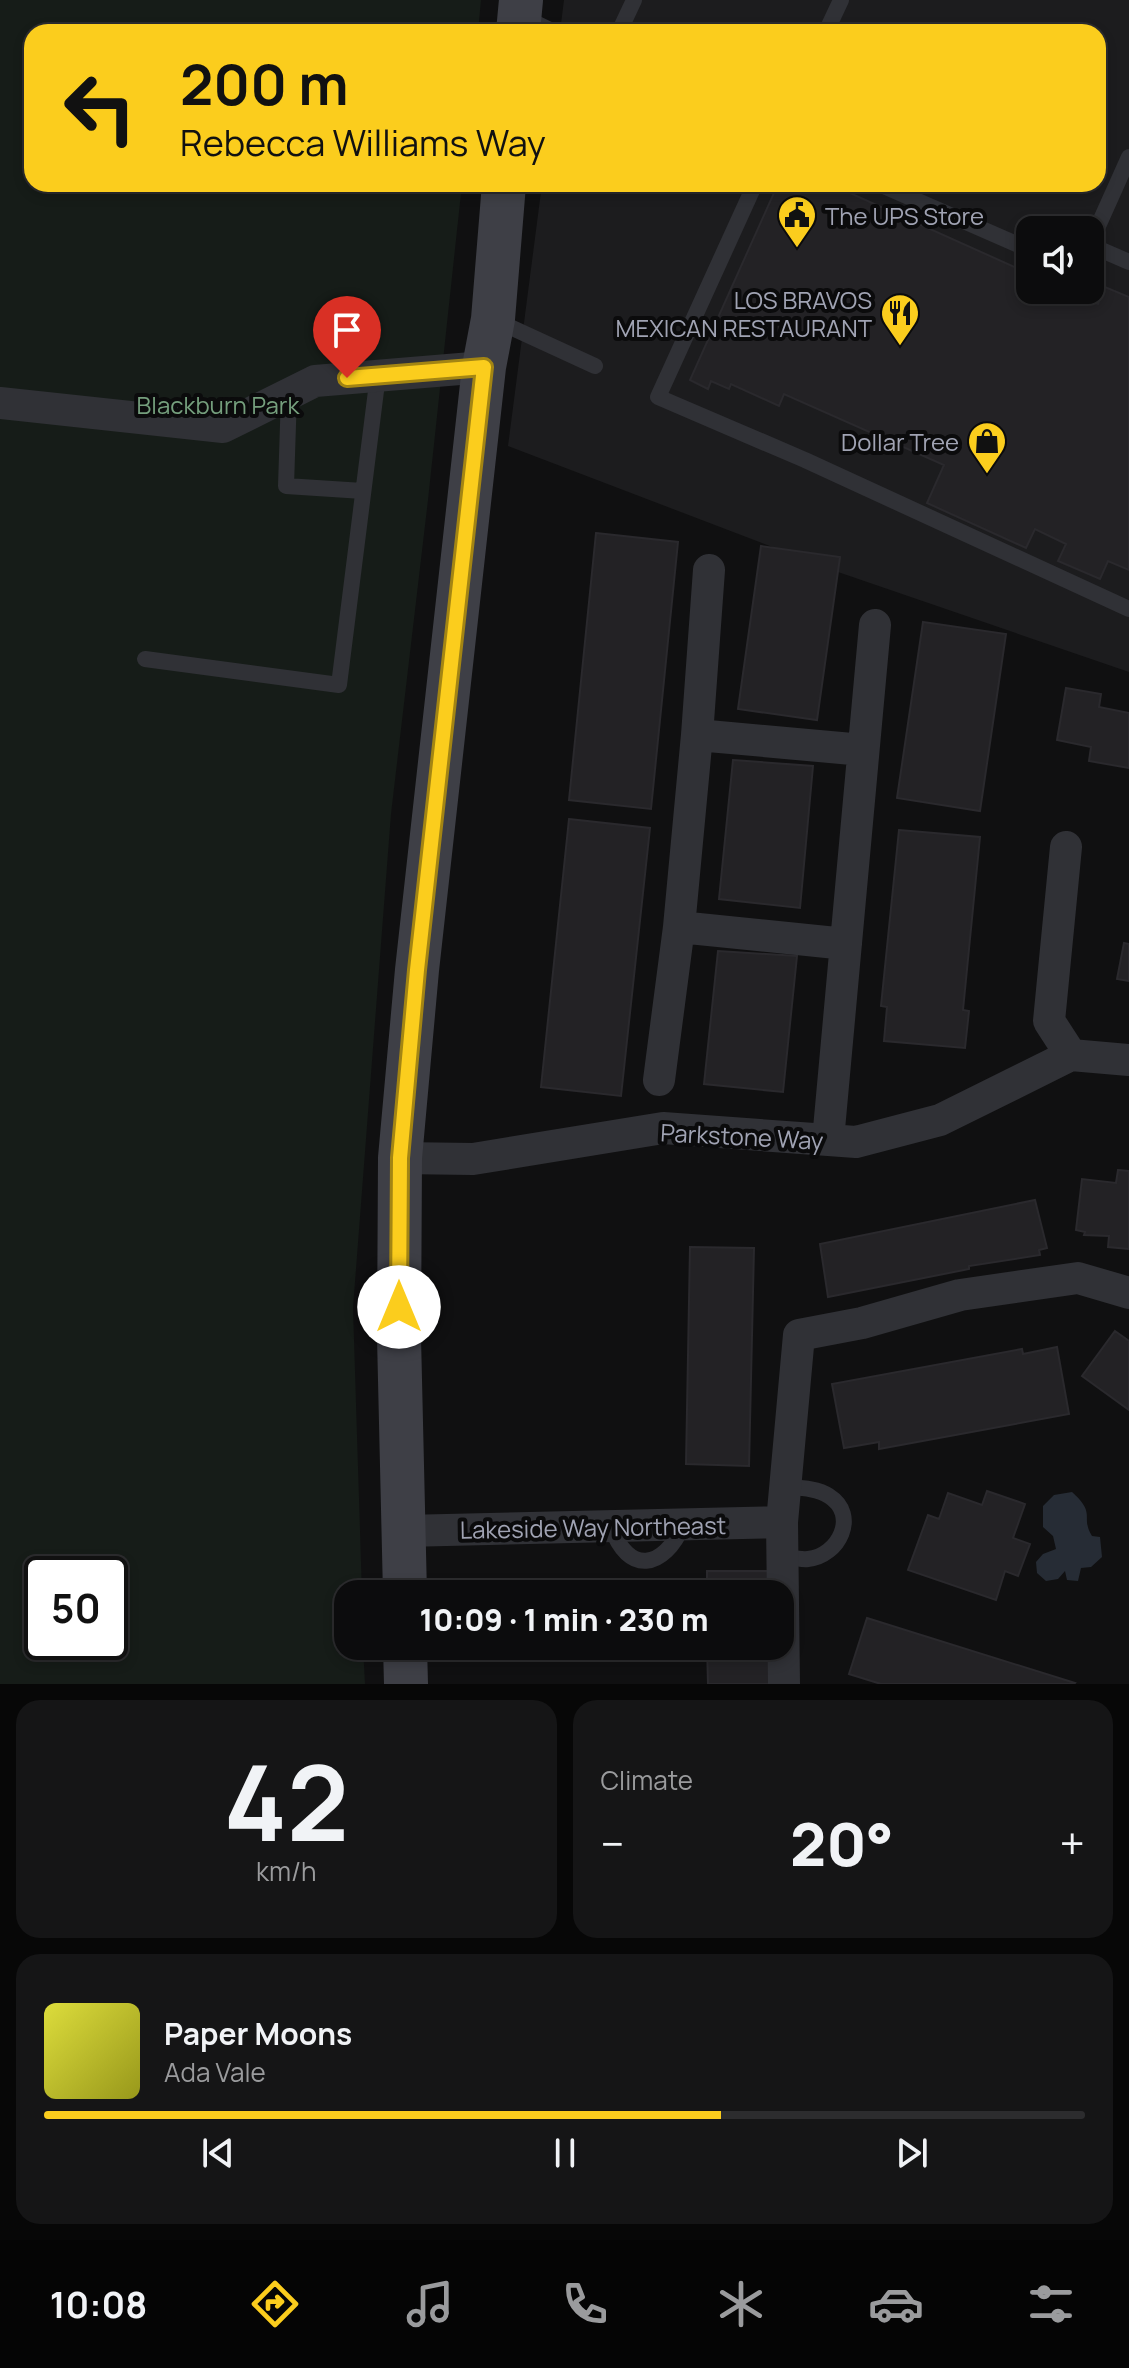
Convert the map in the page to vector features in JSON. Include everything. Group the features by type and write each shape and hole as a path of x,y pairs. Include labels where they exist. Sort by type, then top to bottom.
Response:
{"main road":[{"path":"405,1580 399,1337 400,1158 417,970 484,367 493,319 503,192"},
{"path":"405,1660 406,1684"}],"street":[{"path":"0,403 223,427 315,381 484,367"},
{"path":"659,1080 679,927 709,570"},
{"path":"828,1140 875,625"},
{"path":"697,735 863,750"},
{"path":"1066,847 1049,1021 1071,1055 1129,1060"},
{"path":"679,927 846,944"},
{"name":"Parkstone Way","path":"400,1158 473,1159 663,1128 856,1142 940,1120 1071,1055"},
{"path":"784,1684 782,1522 799,1335 862,1323 960,1295 1078,1278 1129,1293"},
{"name":"Lakeside Way Northeast","path":"404,1531 782,1522"}],"lane":[{"path":"623,24 634,0"},
{"path":"830,24 841,0"},
{"path":"1103,216 1129,157"},
{"path":"751,192 658,397 805,460 1129,609"},
{"path":"897,192 1016,244"},
{"path":"1104,250 1129,262"},
{"path":"493,319 595,366"},
{"path":"145,659 339,685 378,375"},
{"path":"289,394 286,486 363,491"},
{"path":"783,1556 808,1559 829,1552 840,1539 846,1521 843,1509 830,1496 816,1490 786,1487"}],"shaded area":[{"path":"564,0 1129,0 1129,672 838,572 508,446 541,192 1106,192 1106,24 561,24"},
{"path":"1072,1492 1084,1505 1092,1536 1100,1537 1102,1557 1091,1567 1081,1568 1078,1581 1067,1580 1065,1571 1058,1579 1046,1581 1037,1573 1036,1562 1043,1554 1056,1549 1053,1536 1043,1527 1043,1506 1054,1495"}],"green space":[{"name":"Blackburn Park","path":"0,0 481,0 479,24 24,24 24,192 461,192 391,814 353,1308 362,1580 334,1580 334,1660 364,1660 365,1684 0,1684"}],"building":[{"path":"774,192 848,192 1016,268 1016,304 1104,304 1105,287 1129,297 1129,570 1108,561 1100,579 1058,561 1066,544 1035,529 1026,548 927,503 944,465 784,394 779,406 731,384 729,389 711,381 708,389 690,380"},
{"path":"596,533 678,542 651,809 569,800"},
{"path":"761,546 840,557 817,720 738,709"},
{"path":"923,622 1006,634 980,811 897,798"},
{"path":"1066,688 1101,694 1099,707 1129,713 1129,768 1089,761 1091,747 1057,740"},
{"path":"733,760 813,766 800,908 719,899"},
{"path":"569,819 650,828 621,1096 541,1087"},
{"path":"899,830 980,837 963,1010 969,1011 965,1048 884,1041 887,1007 881,1006"},
{"path":"1124,943 1129,944 1129,981 1117,979"},
{"path":"718,951 797,956 783,1092 704,1084"},
{"path":"1118,1170 1129,1171 1129,1249 1108,1247 1109,1236 1084,1235 1085,1232 1076,1230 1082,1179 1116,1183"},
{"path":"1035,1200 1047,1248 1039,1250 1040,1255 969,1266 969,1269 828,1297 820,1244"},
{"path":"690,1247 754,1248 749,1466 686,1464"},
{"path":"1115,1331 1129,1341 1129,1410 1082,1376"},
{"path":"1057,1347 1069,1414 879,1449 879,1442 844,1448 832,1384 1022,1349 1023,1354"},
{"path":"987,1491 1025,1504 1013,1538 1030,1544 1018,1576 1005,1571 996,1600 908,1570 928,1515 939,1519 948,1493 982,1505"},
{"path":"707,1571 778,1571 778,1580 707,1580"},
{"path":"867,1618 1075,1683 881,1684 849,1674"},
{"path":"707,1660 778,1660 779,1684 708,1684"}],"place":[{"name":"The UPS Store","path":"797,249"},
{"name":"LOS BRAVOS MEXICAN RESTAURANT","path":"900,347"},
{"name":"Dollar Tree","path":"987,475"}],"route":[{"path":"347,378 484,367 417,970 400,1158 399,1307"}]}
